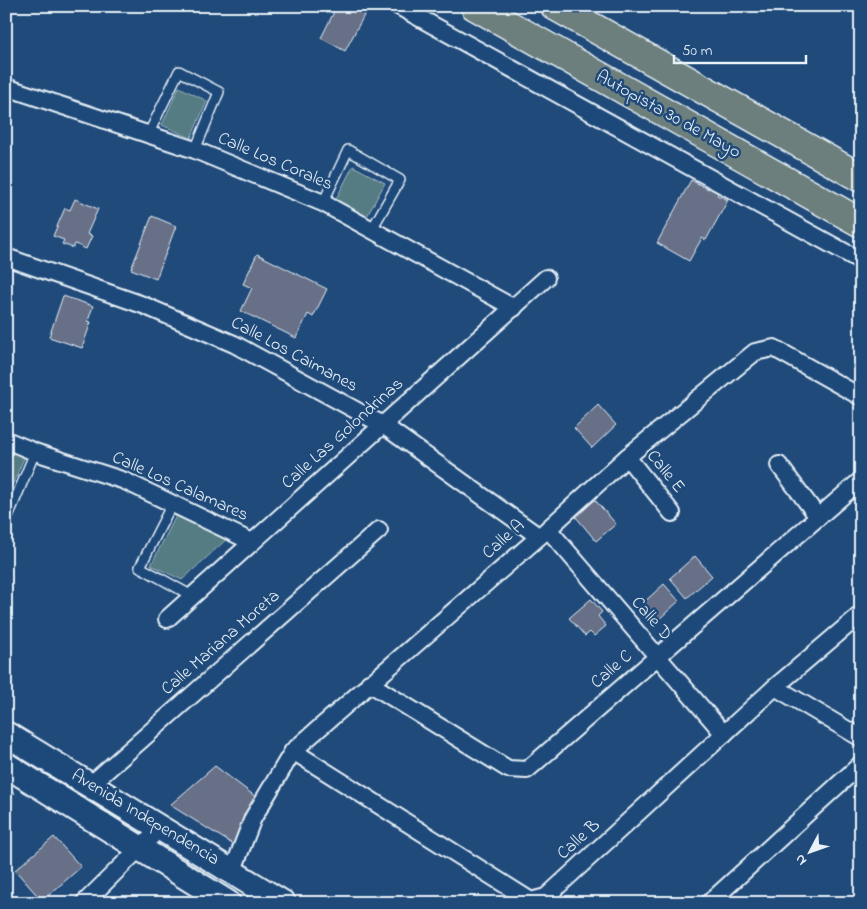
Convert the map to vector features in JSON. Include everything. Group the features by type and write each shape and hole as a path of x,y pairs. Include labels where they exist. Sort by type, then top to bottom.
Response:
{"highway":[{"name":"Autopista 30 de Mayo","path":"475,6 861,223"},
{"path":"555,6 861,178"}],"main road":[{"name":"Avenida Independencia","path":"6,734 89,786 233,870 283,903"},
{"name":"Avenida Independencia","path":"6,765 141,846 228,903"}],"street":[{"path":"398,6 861,261"},
{"name":"Calle Los Corales","path":"6,87 195,150 323,204 514,308"},
{"name":"Calle Los Caimanes","path":"6,258 143,305 234,344 382,425 543,532"},
{"name":"Calle Las Golondrinas","path":"167,619 546,278"},
{"name":"Calle A","path":"233,870 253,818 292,751 627,457 755,352 774,348 861,397"},
{"name":"Calle Los Calamares","path":"6,440 35,452 125,481 173,502 252,542"},
{"name":"Calle E","path":"627,457 672,513"},
{"path":"779,465 818,517"},
{"name":"Calle C","path":"369,683 508,769 527,770 861,480"},
{"name":"Calle Mariana Moreta","path":"89,786 379,530"},
{"name":"Calle D","path":"543,532 658,657 724,734"},
{"name":"Calle B","path":"292,751 532,901 546,897 775,687 861,614"},
{"path":"775,687 861,738"},
{"path":"709,903 861,764"},
{"path":"84,903 160,828"}],"lane":[{"path":"148,135 179,72 219,92 195,150"},
{"path":"323,204 348,150 400,180 372,229"},
{"path":"6,516 8,517 35,452"},
{"path":"173,502 140,567 192,596"}],"green space":[{"path":"179,87 207,101 191,138 162,125"},
{"path":"353,166 385,183 366,218 335,201"},
{"path":"6,451 25,456 6,499"},
{"path":"176,516 229,537 182,580 151,565"}],"building":[{"path":"337,6 369,6 345,51 321,38"},
{"path":"691,180 708,189 709,186 719,192 717,195 728,200 706,240 702,238 689,261 657,243"},
{"path":"75,199 98,209 87,234 92,236 86,249 75,244 73,248 62,244 64,240 53,236 65,208 70,210"},
{"path":"152,216 176,226 156,279 131,269"},
{"path":"257,254 327,289 313,317 308,314 296,338 241,311 252,288 243,284"},
{"path":"63,296 93,306 88,321 91,322 82,348 49,337"},
{"path":"598,405 616,425 592,448 574,428"},
{"path":"595,500 616,524 596,541 576,517"},
{"path":"695,556 712,576 687,598 670,578"},
{"path":"664,584 679,601 657,621 642,604"},
{"path":"591,599 602,612 598,616 606,626 594,636 590,632 585,636 569,618"},
{"path":"215,766 260,800 237,843 234,845 170,805"},
{"path":"6,788 15,793 6,801"},
{"path":"54,837 81,867 42,901 15,870"}]}
